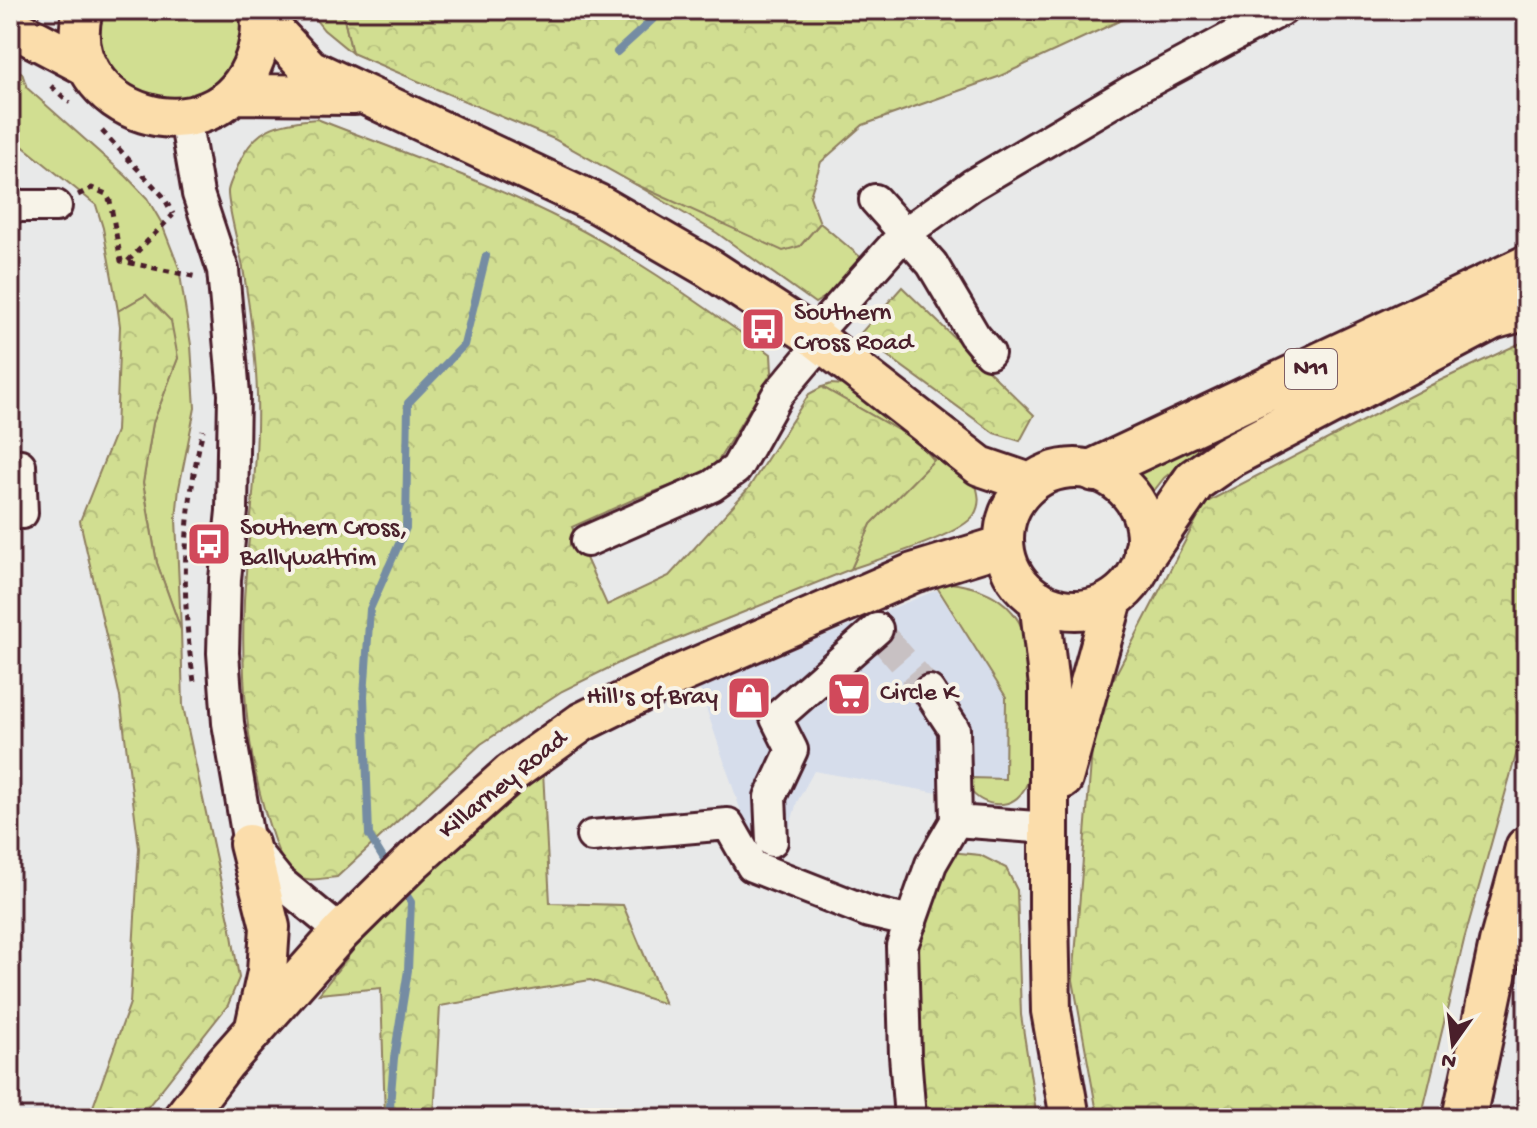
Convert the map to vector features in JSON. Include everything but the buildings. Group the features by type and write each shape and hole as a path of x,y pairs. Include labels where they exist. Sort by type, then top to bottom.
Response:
{"highway":[{"name":"N11","path":"1095,470 1527,267"},
{"name":"N11","path":"1146,551 1195,480 1228,457 1492,318 1527,308"},
{"path":"1464,1118 1501,943 1527,848"}],"main road":[{"path":"72,59 81,43 83,10"},
{"path":"10,26 72,59 105,91 127,107 156,118 185,118 211,109 233,94 250,71 260,45 259,13"},
{"path":"259,13 310,69 361,95 472,142 598,204 709,268 817,340 980,466 1030,483"},
{"path":"233,94 361,95"},
{"path":"980,466 1006,529 1012,571 1023,588 1039,600 1067,610 1091,609 1113,600 1134,580 1146,551 1146,528 1139,506 1124,486 1095,470 1062,469 1030,483 1017,497 1006,529"},
{"name":"Killarney Road","path":"183,1118 254,1030 354,920 414,860 511,773 582,722 671,678 857,598 1006,529"},
{"path":"1039,600 1049,686 1051,1011 1070,1118"},
{"path":"1049,828 1113,600"},
{"path":"249,844 270,927 267,972 254,1030"}],"street":[{"path":"587,541 712,486 736,469 778,394 817,340 904,234 984,178 1133,90 1282,10"},
{"path":"185,118 198,194 225,285 234,394 232,511 225,579 223,653 228,723 249,844 279,881 354,920"},
{"path":"875,200 932,264 974,335 989,353"},
{"path":"10,206 56,206"},
{"path":"10,464 20,465 22,513"},
{"path":"772,841 770,797 792,750 776,718 880,634 857,598"},
{"path":"910,1118 902,946 931,864 956,821 954,729 929,691"},
{"path":"956,821 1049,828"},
{"path":"592,836 728,824 752,866 869,912 911,922"}],"path":[{"path":"72,59 42,79 75,107"},
{"path":"97,126 163,196 179,226"},
{"path":"56,206 67,189 79,196 92,188 106,194 121,261 200,277"},
{"path":"128,262 173,215"},
{"path":"195,264 202,290"},
{"path":"194,683 187,639 186,588 192,481 203,429"}],"shaded area":[{"path":"937,590 1006,697 1005,780 971,778 967,784 933,792 814,771 797,802 778,868 756,856 699,687"}],"green space":[{"path":"97,10 240,10 244,19 237,66 204,100 130,97 98,58"},
{"path":"308,10 342,10 352,53 324,30"},
{"path":"342,10 1143,10 998,77 863,125 821,162 810,196 820,223 800,246 783,251 635,184 554,139 352,53"},
{"path":"10,65 22,73 27,88 147,198 161,222 179,268 191,345 195,408 176,519 181,630 157,563 143,482 153,423 178,358 146,295 118,311 96,205 10,136"},
{"path":"317,119 474,180 566,222 645,268 771,354 772,372 712,471 637,498 572,527 607,605 669,576 748,489 809,394 822,387 917,441 934,460 871,524 851,569 627,659 562,691 481,744 337,877 310,879 300,877 291,870 276,847 250,744 243,657 244,600 255,472 257,395 248,300 228,191 243,155 259,136 278,125"},
{"path":"635,184 800,246 820,223 864,260 833,292 815,303 717,233"},
{"path":"902,287 1034,415 1020,441 994,433 859,335"},
{"path":"146,295 171,321 178,358 153,423 143,483 157,563 181,630 183,706 239,978 228,1005 139,1118 89,1118 130,1003 139,848 120,697 80,521 116,431 118,311"},
{"path":"1485,309 1187,459 1153,492 1132,468"},
{"path":"1527,340 1527,716 1464,940 1421,1118 1098,1118 1073,980 1095,714 1205,503 1437,382"},
{"path":"845,385 974,478 979,501 974,515 966,523 936,539 851,569 871,524 934,460 917,441 822,387"},
{"path":"950,583 979,589 1000,600 1015,615 1024,632 1031,676 1031,766 1025,788 1013,801 1006,803 982,800 969,789 968,779 971,778 1005,779 1006,697 935,584"},
{"path":"543,771 550,903 623,905 665,1004 590,980 440,1006 434,1118 385,1118 381,988 319,994 407,881"},
{"path":"950,852 980,855 1006,868 1017,890 1021,1015 1037,1118 922,1118 914,969 932,890"}],"waterway":[{"path":"617,52 663,10"},
{"path":"389,868 369,835 364,696 370,609 406,528 408,403 464,345 486,256"},
{"path":"389,1118 394,1058 408,970 411,902 401,886"}],"tunnel":[{"path":"883,638 929,691"}],"place":[{"name":"Southern Cross Road","path":"763,329"},
{"name":"Southern Cross, Ballywaltrim","path":"209,544"},
{"name":"Circle K","path":"849,694"},
{"name":"Hill's of Bray","path":"749,698"}]}
